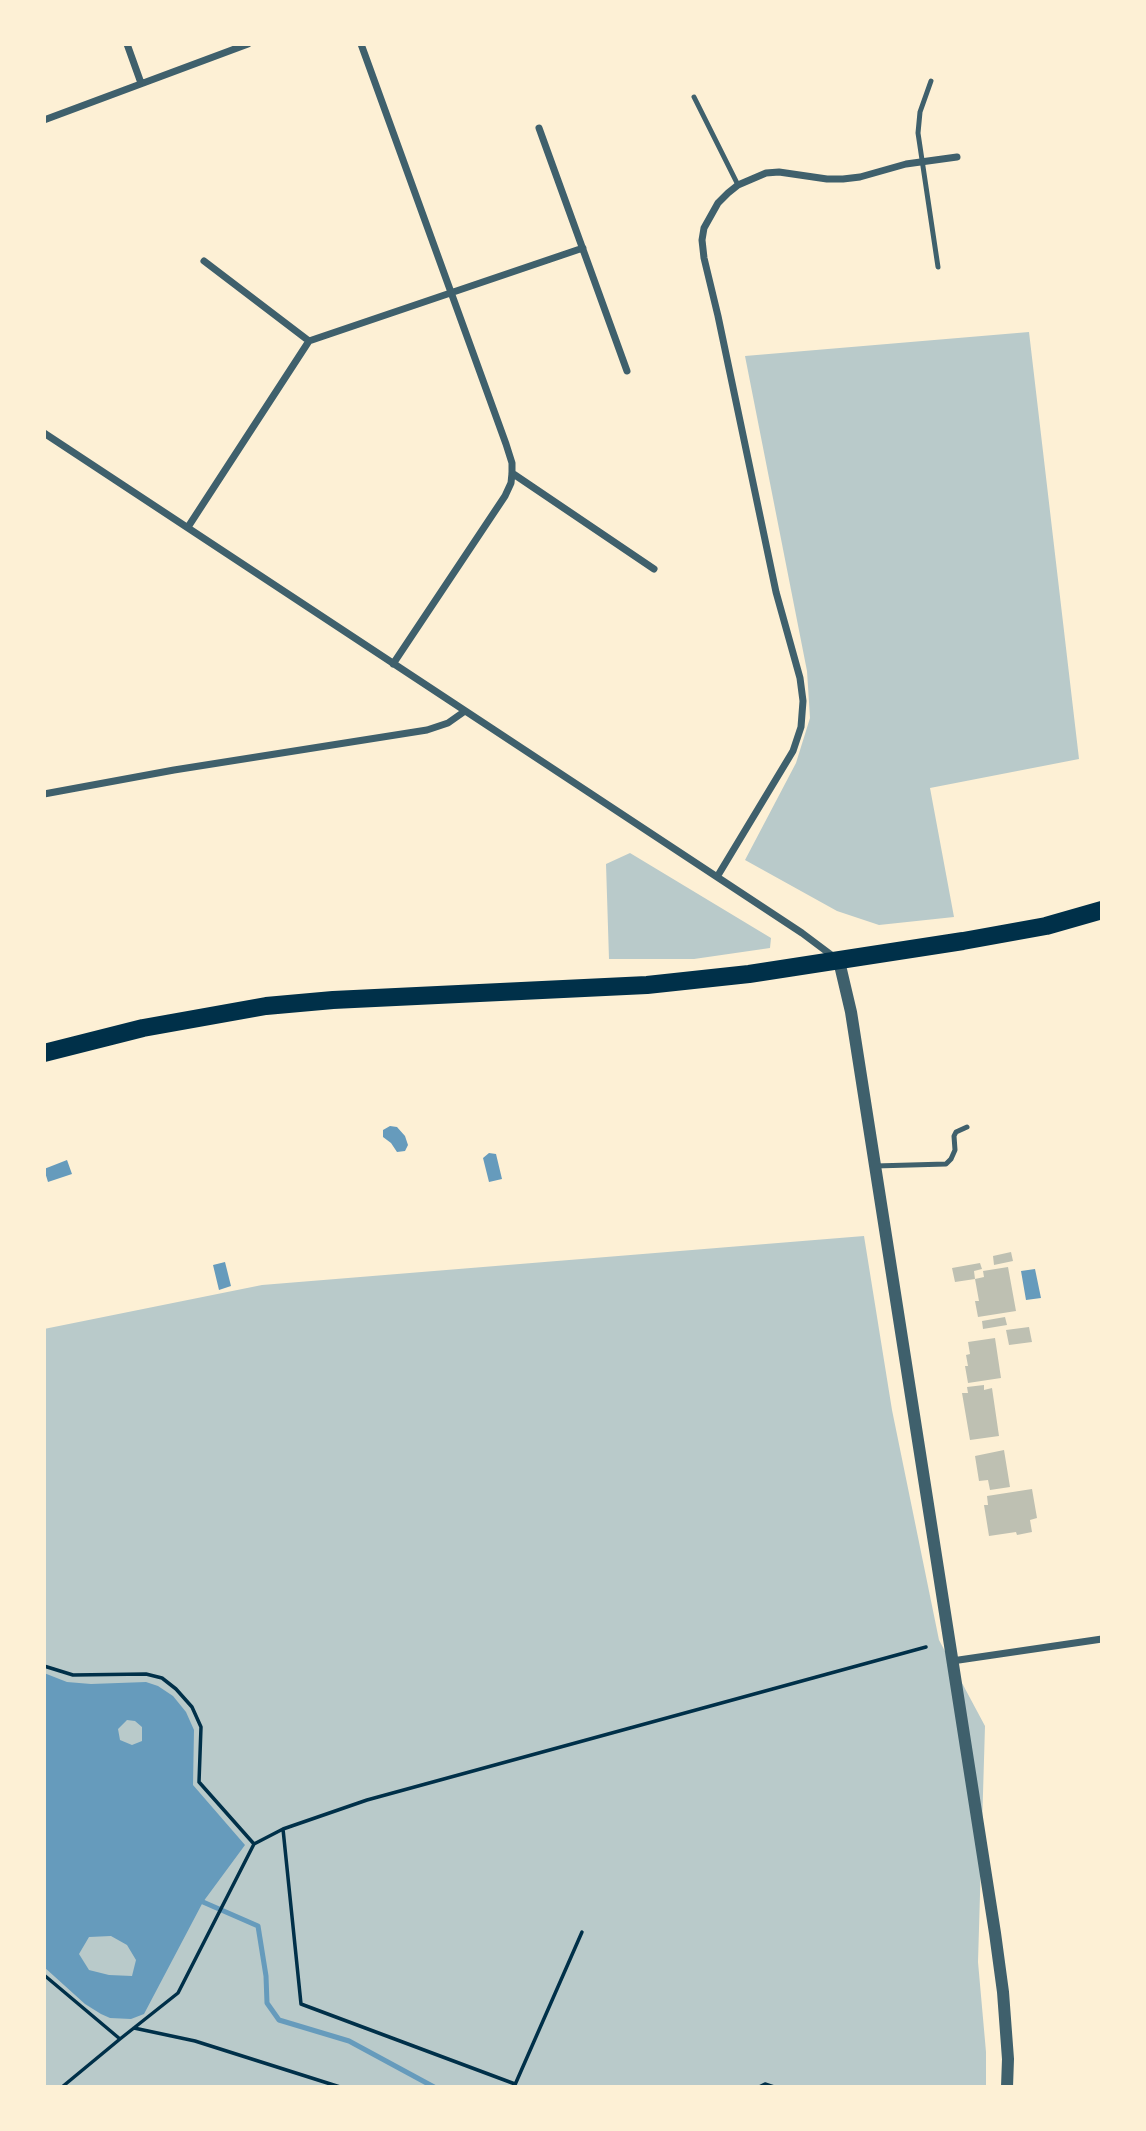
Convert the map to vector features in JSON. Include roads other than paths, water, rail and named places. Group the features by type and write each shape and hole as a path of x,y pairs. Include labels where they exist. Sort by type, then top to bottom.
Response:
{"main road":[{"path":"44,1053 143,1028 266,1006 333,1000 647,985 749,974 1046,926 1102,910"}],"street":[{"path":"127,44 141,83"},
{"path":"44,120 248,44"},
{"path":"361,44 512,463 511,484 505,496 393,664"},
{"path":"540,128 627,371"},
{"path":"717,877 793,751 801,727 803,701 800,678 776,592 704,258 704,228 718,203 738,185 759,175 779,172 827,179 852,178 957,157"},
{"path":"188,527 309,341 583,248"},
{"path":"204,261 309,341"},
{"path":"44,433 802,933 839,961 851,1012 1003,1992 1008,2059 1007,2087"},
{"path":"512,473 654,569"},
{"path":"44,794 174,770 427,730 448,723 465,711"},
{"path":"952,1661 1102,1639"}],"lane":[{"path":"930,81 920,112 918,133 938,267"},
{"path":"694,97 738,185"},
{"path":"875,1166 946,1164 955,1150 956,1132 967,1128"}],"water":[{"path":"390,1126 397,1127 405,1136 408,1145 405,1151 397,1152 383,1137 383,1130"},
{"path":"489,1153 496,1154 502,1179 489,1182 483,1158"},
{"path":"67,1160 72,1174 48,1182 44,1169"},
{"path":"225,1262 231,1286 219,1290 213,1265"},
{"path":"1035,1269 1041,1298 1026,1300 1021,1271"},
{"path":"44,1673 67,1682 146,1682 158,1686 173,1696 186,1712 194,1730 193,1785 245,1845 203,1902 144,2014 131,2019 110,2018 101,2014 85,2004 44,1967","holes":["127,1720 135,1721 142,1727 142,1741 132,1745 120,1740 118,1729","111,1936 127,1945 136,1960 132,1976 109,1975 89,1970 79,1954 89,1937"]}],"waterway":[{"path":"203,1902 258,1926 266,1976 267,2003 279,2020 349,2041 434,2087"}]}
